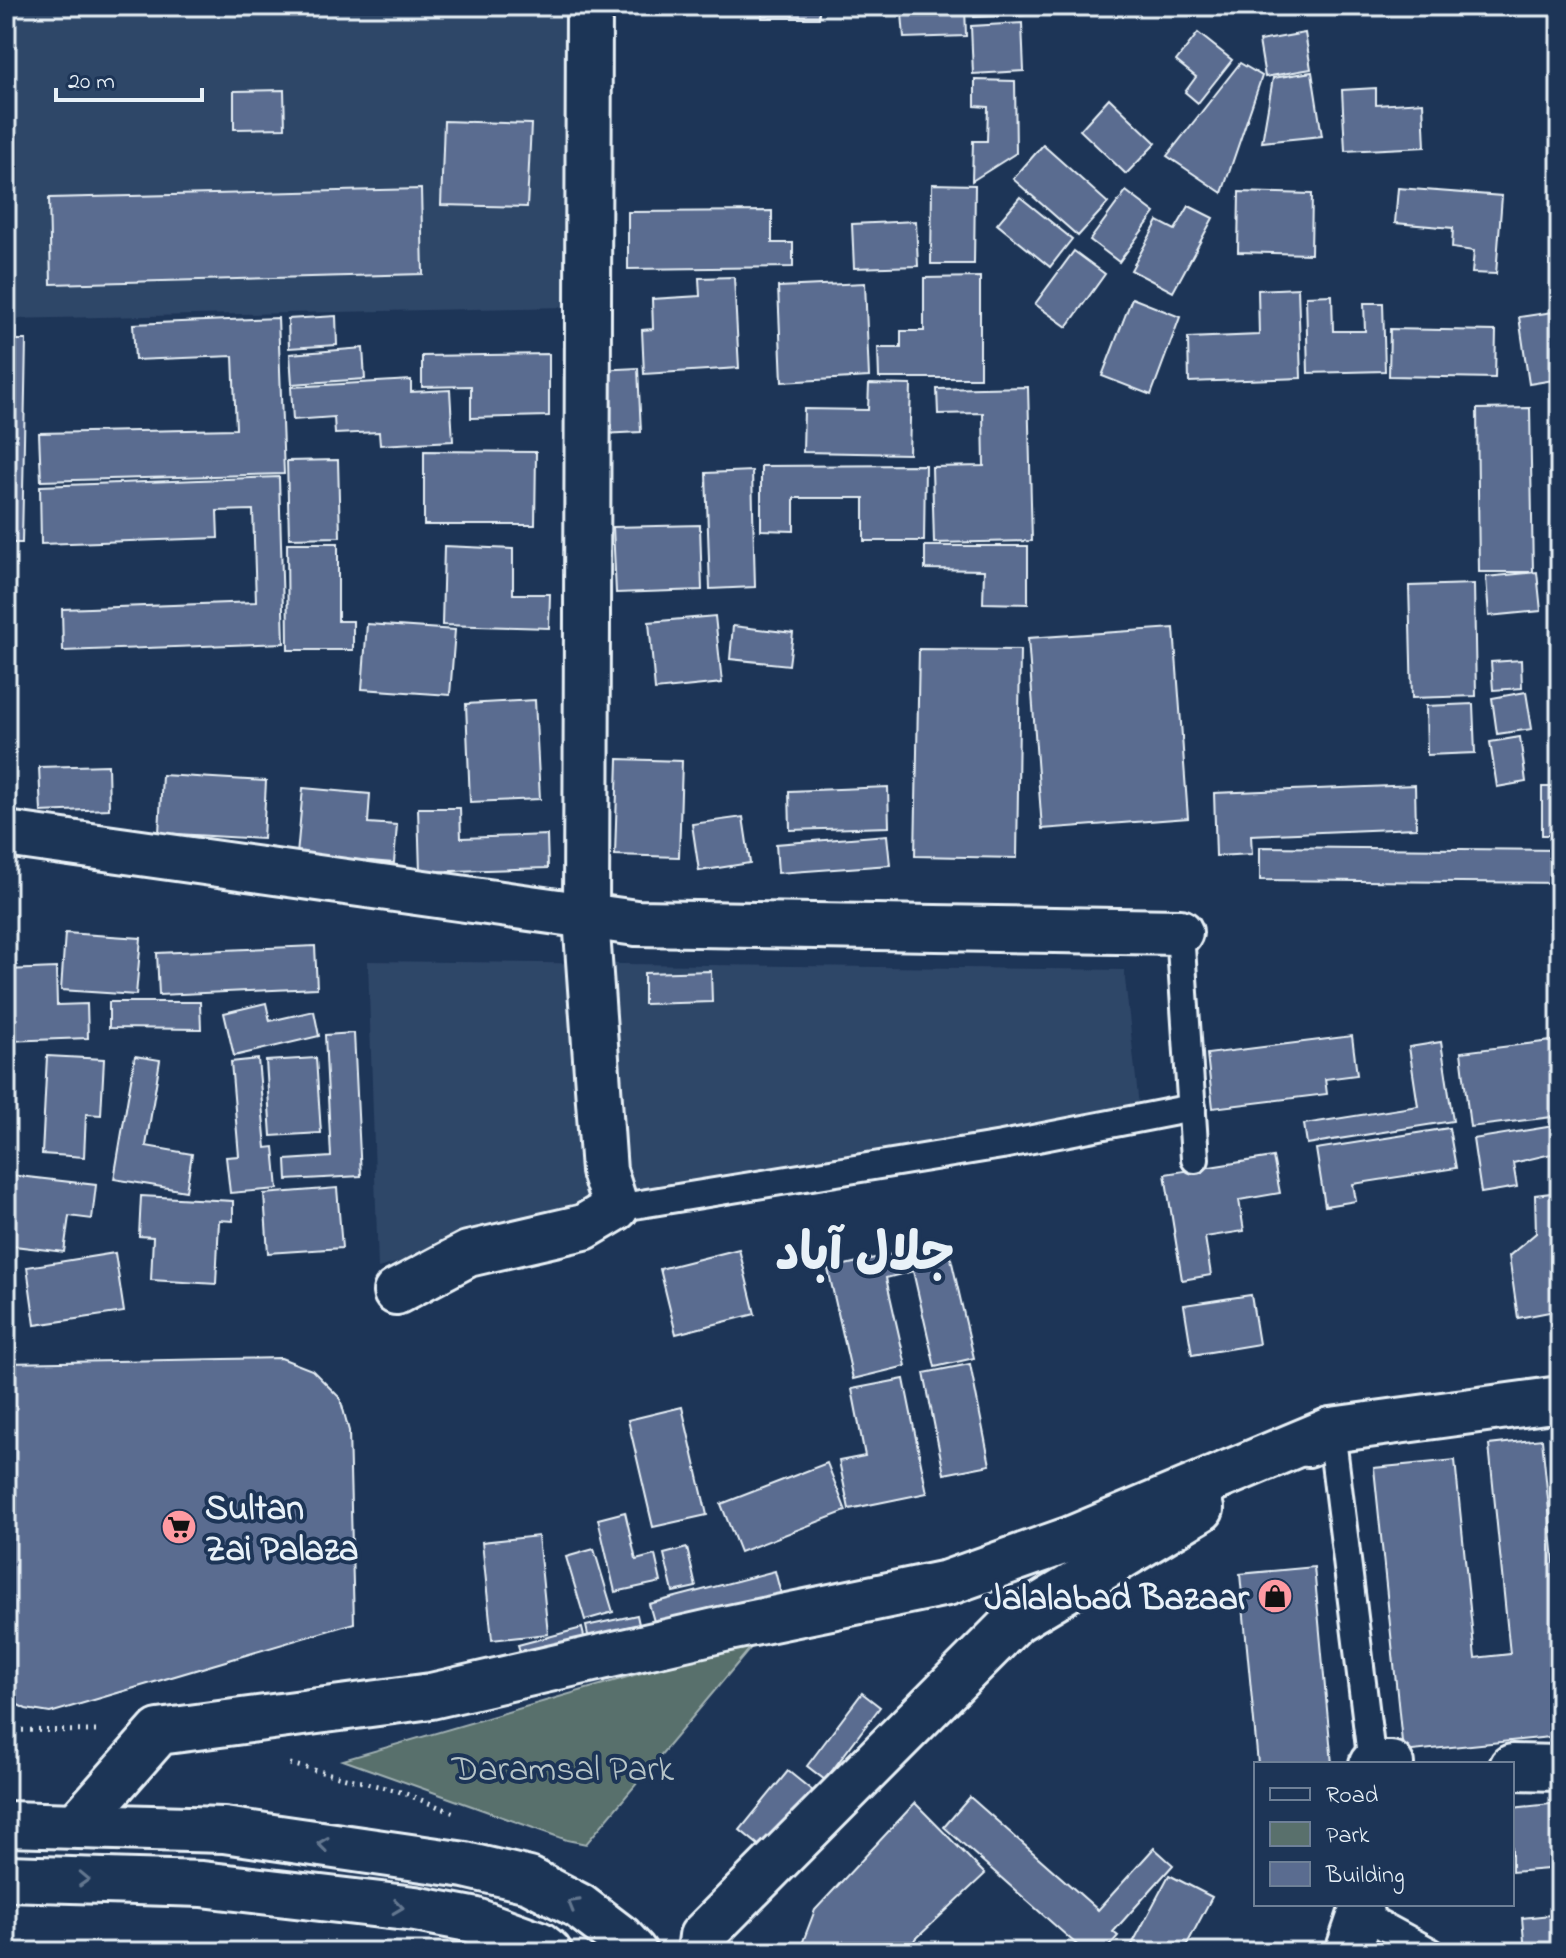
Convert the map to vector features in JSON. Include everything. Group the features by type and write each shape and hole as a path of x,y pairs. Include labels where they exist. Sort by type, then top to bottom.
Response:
{"street":[{"path":"396,1292 468,1254 584,1227 616,1208 604,1171 586,918 589,6"},
{"path":"6,834 636,923 1180,932"},
{"path":"77,1825 159,1732 431,1696 724,1629 947,1583 1071,1539 1331,1430 1560,1399"},
{"path":"700,1952 702,1936 1016,1620 1331,1430"},
{"path":"1514,1767 1560,1768"},
{"path":"6,1824 224,1830 465,1865 529,1880 579,1906 634,1952"},
{"path":"6,1878 202,1884 415,1909 473,1920 539,1944 549,1952"}],"lane":[{"path":"1180,932 1195,1159"},
{"path":"616,1208 1002,1145 1192,1108"},
{"path":"1331,1430 1372,1762"},
{"path":"1357,1923 1431,1952"}],"shaded area":[{"path":"6,6 567,6 566,307 7,319"},
{"path":"368,961 1124,970 1139,1106 596,1207 378,1268"}],"green space":[{"name":"Daramsal Park","path":"758,1639 586,1844 567,1840 343,1760"}],"building":[{"path":"762,6 819,6 819,18 762,18"},
{"path":"934,6 965,6 966,36 904,38 902,13 934,11"},
{"path":"974,6 1024,6 1024,15 974,17"},
{"path":"1134,6 1172,6 1134,10"},
{"path":"1022,23 1024,71 973,74 971,26"},
{"path":"1198,33 1232,60 1198,103 1185,92 1196,77 1176,61"},
{"path":"1305,33 1311,69 1265,77 1259,41"},
{"path":"1240,63 1262,76 1222,193 1167,156"},
{"path":"1312,72 1322,136 1262,142 1273,78"},
{"path":"975,80 1015,81 1016,153 972,181 973,141 987,141 988,107 975,106"},
{"path":"1376,88 1376,105 1423,102 1425,147 1345,151 1342,90"},
{"path":"284,90 285,128 234,129 234,91"},
{"path":"1109,98 1156,143 1126,174 1080,130"},
{"path":"444,121 531,124 527,207 441,205"},
{"path":"1043,145 1108,203 1078,236 1013,179"},
{"path":"932,184 975,185 974,264 931,264"},
{"path":"1398,188 1502,196 1496,274 1472,273 1474,251 1452,248 1453,228 1395,223"},
{"path":"421,189 423,274 51,284 49,198"},
{"path":"1126,191 1155,213 1119,262 1090,240"},
{"path":"1239,192 1312,194 1311,254 1238,252"},
{"path":"1020,197 1072,239 1050,267 997,224"},
{"path":"1189,206 1213,218 1173,292 1131,270 1158,221 1175,230"},
{"path":"772,211 772,243 793,243 793,267 628,269 628,212"},
{"path":"916,221 918,266 854,268 852,224"},
{"path":"1074,251 1105,274 1067,327 1035,304"},
{"path":"734,277 739,368 644,374 642,330 653,329 652,299 700,296 699,278"},
{"path":"980,277 980,378 879,378 878,348 901,348 901,331 924,331 924,278"},
{"path":"865,283 869,377 782,382 778,287"},
{"path":"1298,288 1301,378 1189,382 1188,338 1259,335 1258,290"},
{"path":"1332,295 1333,331 1365,331 1364,303 1383,303 1385,371 1308,373 1306,296"},
{"path":"1132,298 1180,317 1151,395 1102,376"},
{"path":"1560,311 1560,379 1529,384 1519,317"},
{"path":"336,316 337,345 289,348 288,319"},
{"path":"278,318 284,474 41,481 39,433 236,429 233,356 135,360 133,324"},
{"path":"1390,329 1496,331 1495,378 1389,376"},
{"path":"6,340 26,340 22,543 6,543"},
{"path":"363,348 365,379 292,384 290,354"},
{"path":"549,354 549,416 471,418 471,386 422,387 422,356"},
{"path":"638,368 641,432 601,434 598,370"},
{"path":"411,380 411,392 450,390 453,441 380,445 379,432 335,434 334,417 293,420 291,387"},
{"path":"869,384 911,385 909,454 803,452 804,409 868,410"},
{"path":"1028,387 1032,541 934,543 932,467 984,466 983,413 938,414 937,389"},
{"path":"1530,408 1533,572 1479,572 1477,409"},
{"path":"424,451 536,452 535,525 424,525"},
{"path":"338,460 340,537 289,538 287,461"},
{"path":"925,465 924,541 864,541 864,498 794,498 794,531 761,530 761,466"},
{"path":"752,471 755,587 710,589 706,473"},
{"path":"279,477 284,643 63,651 62,609 256,602 253,510 217,511 218,538 41,544 40,486"},
{"path":"700,525 702,590 616,593 613,527"},
{"path":"287,543 338,543 338,621 353,621 353,650 288,650"},
{"path":"444,546 513,549 513,594 550,594 549,628 442,625"},
{"path":"925,546 1028,546 1028,604 983,603 984,570 925,569"},
{"path":"1537,572 1541,611 1489,616 1486,577"},
{"path":"1474,584 1476,696 1412,698 1409,586"},
{"path":"715,616 722,683 655,690 649,622"},
{"path":"367,624 455,630 450,695 362,689"},
{"path":"733,626 793,633 789,665 730,659"},
{"path":"1174,628 1188,818 1042,829 1028,638"},
{"path":"919,649 1020,650 1017,858 915,856"},
{"path":"1521,660 1522,688 1493,690 1491,662"},
{"path":"1526,692 1532,729 1497,734 1492,698"},
{"path":"535,700 540,799 470,802 466,704"},
{"path":"1473,704 1475,753 1427,755 1426,706"},
{"path":"1520,737 1526,782 1497,787 1490,742"},
{"path":"618,759 682,761 679,857 615,855"},
{"path":"108,765 109,809 41,812 39,767"},
{"path":"162,775 266,781 263,839 159,833"},
{"path":"1415,785 1416,828 1251,835 1252,854 1216,856 1214,793"},
{"path":"888,787 889,827 790,830 789,791"},
{"path":"1542,787 1560,787 1560,835 1542,835"},
{"path":"303,788 370,794 368,823 397,825 394,863 297,855"},
{"path":"418,808 460,808 461,838 547,835 548,868 420,872"},
{"path":"743,817 750,863 699,871 692,824"},
{"path":"887,835 890,865 778,873 776,844"},
{"path":"1260,847 1560,850 1560,883 1260,880"},
{"path":"65,933 141,938 136,995 61,990"},
{"path":"315,946 317,988 159,995 157,953"},
{"path":"56,968 57,1005 87,1004 88,1038 6,1041 6,970"},
{"path":"711,971 712,1002 644,1004 644,973"},
{"path":"109,1002 200,1002 201,1029 109,1028"},
{"path":"266,1003 270,1021 314,1011 319,1036 234,1056 224,1013"},
{"path":"354,1033 361,1176 287,1180 286,1160 331,1157 325,1035"},
{"path":"1352,1036 1357,1075 1325,1079 1327,1094 1213,1108 1207,1054"},
{"path":"1560,1040 1560,1116 1470,1127 1461,1052"},
{"path":"1441,1042 1453,1121 1307,1144 1304,1124 1418,1106 1409,1047"},
{"path":"47,1056 104,1059 101,1115 86,1114 84,1157 42,1154"},
{"path":"135,1056 160,1060 146,1146 192,1154 186,1191 114,1179"},
{"path":"316,1058 321,1133 271,1136 266,1061"},
{"path":"258,1059 266,1148 274,1147 278,1189 230,1193 226,1157 239,1156 231,1062"},
{"path":"1560,1125 1560,1152 1513,1163 1517,1187 1481,1193 1473,1139"},
{"path":"1449,1128 1456,1168 1353,1184 1356,1201 1325,1206 1316,1149"},
{"path":"1273,1157 1280,1193 1239,1200 1244,1231 1205,1237 1211,1275 1182,1280 1165,1174"},
{"path":"10,1175 96,1185 92,1219 69,1216 64,1252 6,1245 6,1202"},
{"path":"337,1188 342,1248 268,1253 264,1194"},
{"path":"1560,1192 1560,1310 1518,1318 1509,1256 1536,1233 1535,1195"},
{"path":"141,1196 233,1201 233,1221 219,1220 216,1284 151,1280 153,1237 139,1236"},
{"path":"947,1241 974,1358 935,1367 913,1271 886,1278 906,1366 853,1379 828,1269"},
{"path":"739,1249 755,1314 676,1334 660,1269"},
{"path":"115,1253 124,1312 35,1325 27,1267"},
{"path":"1251,1295 1259,1344 1192,1355 1184,1305"},
{"name":"Sultan Zai Palaza","path":"281,1358 312,1370 340,1398 349,1431 354,1623 50,1713 26,1709 6,1699 6,1363"},
{"path":"970,1364 990,1465 944,1474 924,1373"},
{"path":"904,1379 927,1493 849,1509 839,1461 865,1456 852,1389"},
{"path":"682,1407 707,1515 653,1527 628,1420"},
{"path":"1542,1439 1560,1622 1560,1736 1403,1752 1374,1468 1455,1460 1475,1658 1510,1654 1489,1445"},
{"path":"827,1463 846,1511 740,1552 721,1504"},
{"path":"625,1512 636,1560 655,1555 661,1582 615,1592 598,1519"},
{"path":"538,1536 548,1634 492,1640 482,1542"},
{"path":"687,1548 696,1587 673,1592 664,1554"},
{"path":"594,1549 613,1612 585,1620 566,1557"},
{"path":"1314,1567 1332,1762 1258,1762 1240,1574"},
{"path":"775,1571 784,1606 659,1639 649,1604"},
{"path":"637,1615 642,1638 591,1649 586,1626"},
{"path":"582,1628 587,1649 524,1665 518,1645"},
{"path":"862,1693 880,1707 825,1780 807,1766"},
{"path":"788,1771 814,1792 766,1851 740,1830"},
{"path":"970,1797 1098,1910 1154,1848 1173,1865 1113,1932 1118,1936 1104,1952 1085,1952 944,1827"},
{"path":"915,1803 985,1874 902,1952 799,1952 815,1910"},
{"path":"1560,1803 1560,1868 1514,1872 1514,1808"},
{"path":"1169,1875 1212,1897 1183,1952 1128,1952"},
{"path":"1560,1914 1560,1952 1525,1952 1522,1918"},
{"path":"254,1947 254,1952 6,1952 6,1950"}],"place":[{"name":"Sultan Zai Palaza","path":"179,1527"},
{"name":"Jalalabad Bazaar","path":"1275,1596"}],"district":[{"name":"جلال آباد","path":"865,1251"}]}
